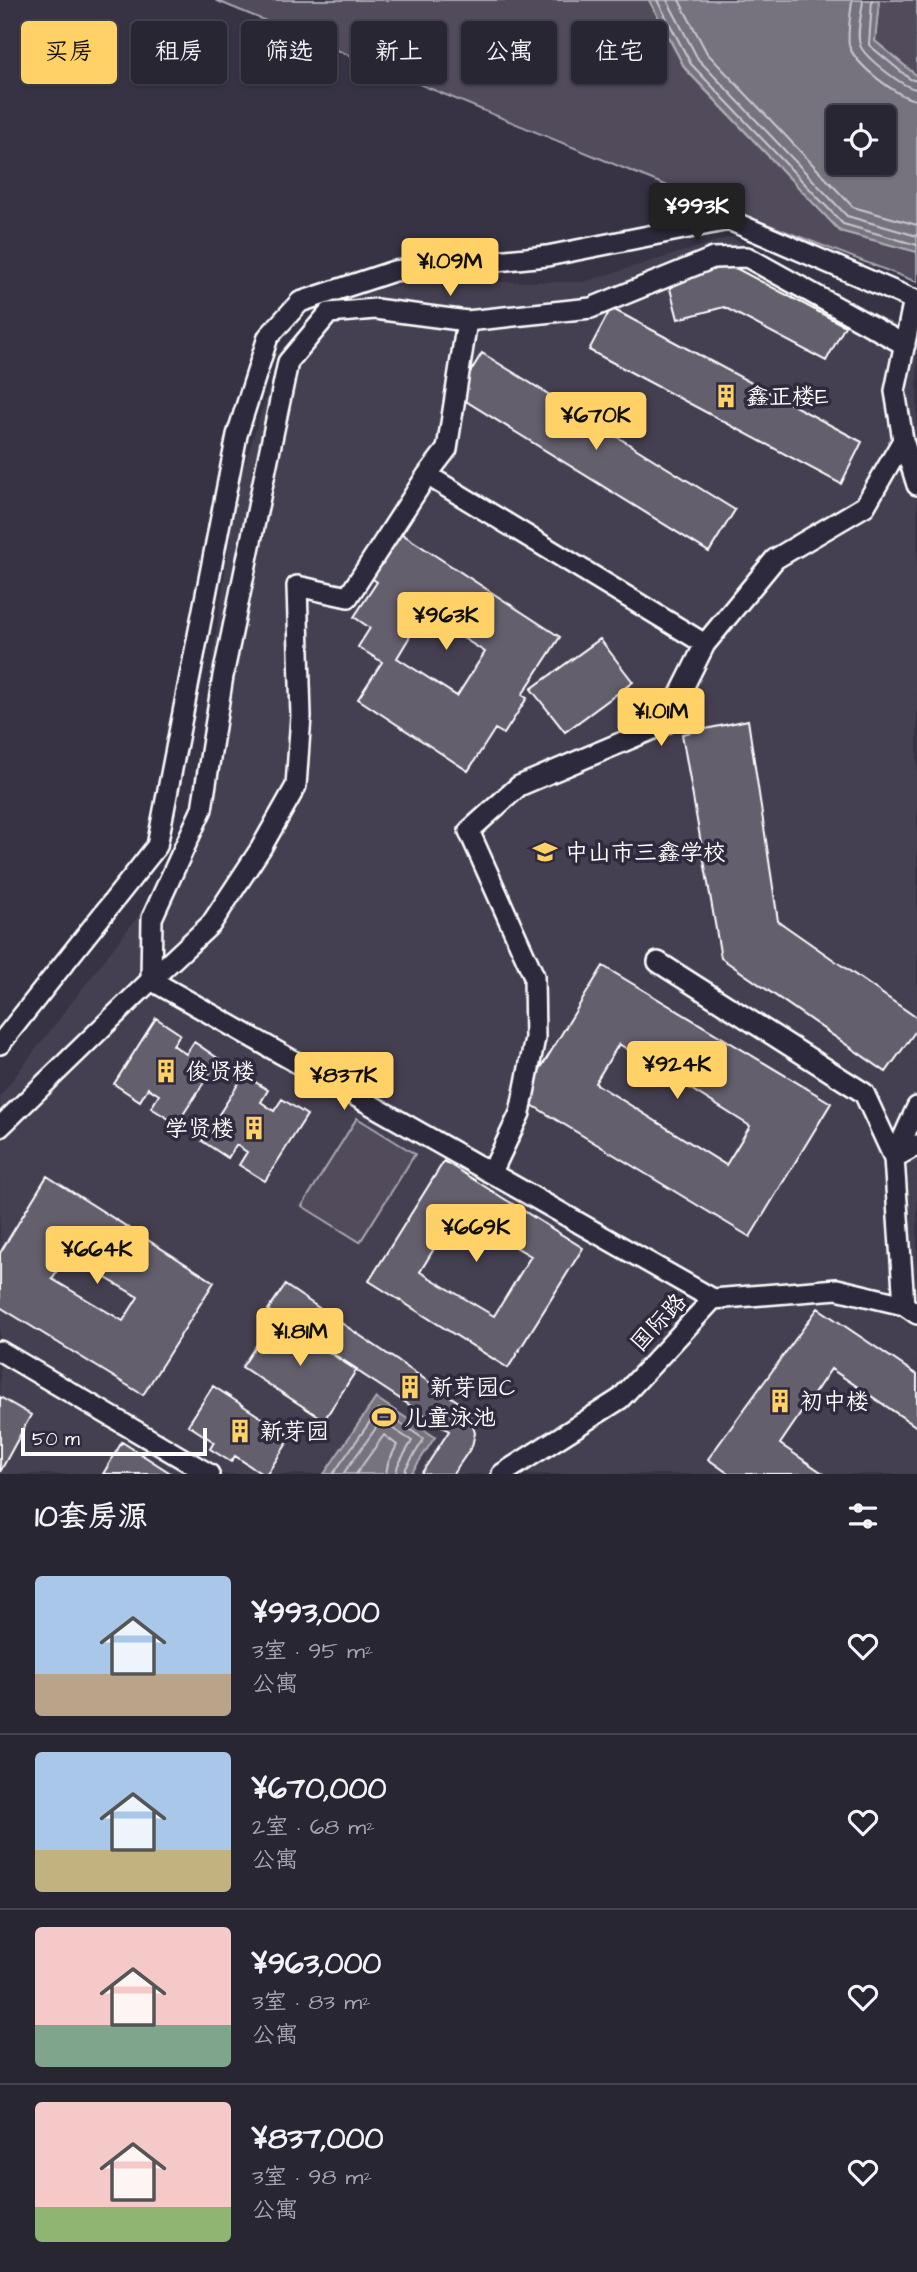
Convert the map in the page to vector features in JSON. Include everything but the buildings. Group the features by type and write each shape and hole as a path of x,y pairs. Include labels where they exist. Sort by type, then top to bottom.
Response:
{"street":[{"path":"0,1044 157,846 237,435 268,337 300,302 394,271 547,256 729,220 915,300 895,391 903,440 917,485"},
{"path":"151,980 152,918 202,808 223,676 288,362 329,313 375,309 467,321 592,308 713,258 747,257 905,345"},
{"path":"0,1127 211,925 261,848 296,786 301,716 297,586 348,597 427,475 447,449 467,321"},
{"path":"492,1172 520,1113 535,1038 534,976 469,831 520,786 666,724 705,644 775,559 865,506 903,440"},
{"path":"427,475 705,644"},
{"path":"658,962 864,1093 894,1158 911,1310"},
{"path":"151,980 713,1299"},
{"path":"894,1158 917,1107"},
{"path":"894,1158 917,1145"},
{"name":"国际路","path":"502,1474 620,1399 713,1299 837,1289 911,1310"},
{"path":"0,1352 209,1474"}],"shaded area":[{"path":"215,0 649,0 660,21 571,21 571,84 667,84 667,34 685,69 840,231 917,252 917,282 655,181 419,84 447,84 447,21 351,21 351,56 337,50 337,21 266,21"},
{"path":"879,0 917,0 917,76 875,41"},
{"name":"中山市三鑫学校","path":"731,237 917,336 917,1474 0,1474 0,1096 155,894 191,811 237,488 279,357 323,303 411,282 584,282"},
{"path":"357,1118 415,1154 360,1242 302,1206"}],"water":[{"path":"649,0 879,0 875,41 917,76 917,252 840,231 685,68 667,34 667,21 660,21"},
{"name":"儿童泳池","path":"376,1398 435,1437 411,1474 324,1474"}],"place":[{"name":"鑫正楼E","path":"726,396"},
{"name":"中山市三鑫学校","path":"545,852"},
{"name":"俊贤楼","path":"166,1071"},
{"name":"学贤楼","path":"254,1128"},
{"name":"新芽园C","path":"410,1387"},
{"name":"初中楼","path":"780,1401"},
{"name":"儿童泳池","path":"384,1417"},
{"name":"新芽园","path":"240,1431"}]}
